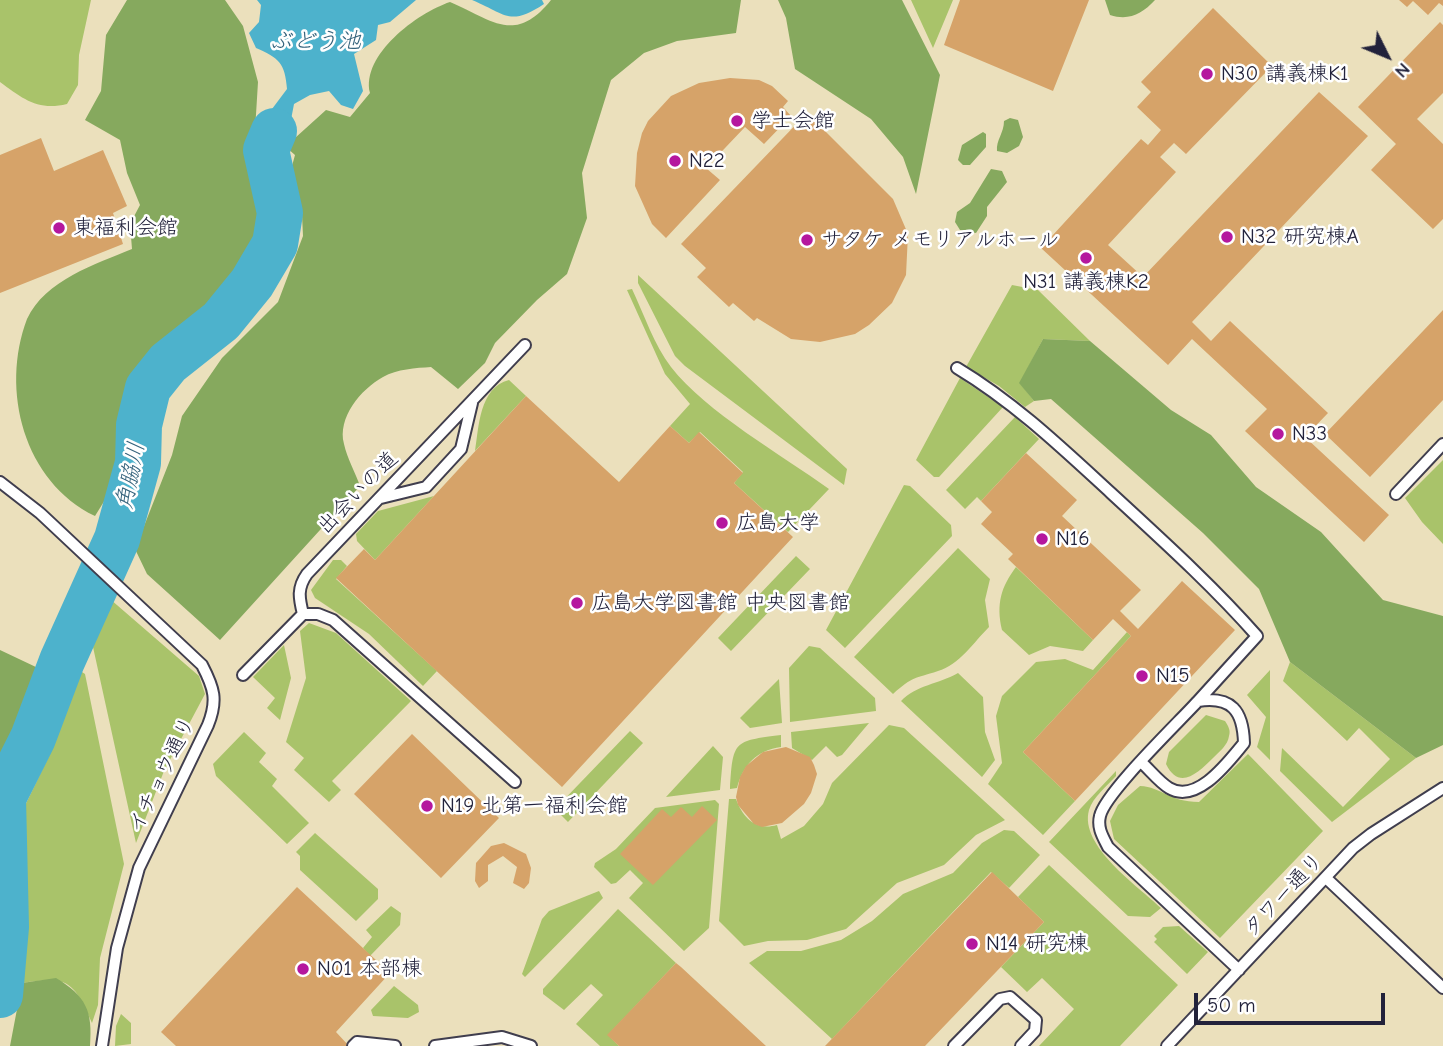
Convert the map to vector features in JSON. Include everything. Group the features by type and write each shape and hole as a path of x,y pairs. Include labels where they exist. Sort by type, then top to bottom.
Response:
{"lane":[{"name":"出会いの道","path":"303,614 298,596 300,583 526,345"},
{"path":"957,369 991,389 1039,426 1212,586 1257,636 1105,803 1099,818 1100,832 1108,847 1239,970"},
{"path":"379,499 426,487 461,449 473,400"},
{"path":"1396,494 1443,444"},
{"name":"イチョウ通り","path":"0,481 40,513 202,665 215,689 215,707 139,869 117,948 102,1046"},
{"path":"243,675 303,614 318,614 333,620 515,782"},
{"path":"1141,762 1175,791 1196,789 1214,775 1244,743 1243,730 1230,704 1221,699 1198,701"},
{"name":"タワー通り","path":"1167,1046 1371,834 1443,788"},
{"path":"1326,878 1443,988"},
{"path":"954,1046 999,999 1010,997 1036,1020 1035,1031 1021,1046"},
{"path":"435,1046 502,1037 531,1046"},
{"path":"353,1046 357,1042 395,1046"}],"green space":[{"path":"0,0 91,0 79,55 78,85 67,104 39,105 0,82"},
{"path":"127,0 225,0 243,26 258,82 254,147 270,221 259,250 221,302 166,344 136,383 124,427 126,453 121,474 95,516 71,501 51,481 35,457 24,431 18,404 16,375 19,346 27,319 35,305 73,275 132,249 130,224 140,205 127,173 120,140 85,120 101,91 106,35"},
{"path":"551,0 741,0 736,33 677,41 644,53 611,80 582,173 587,218 567,274 495,343 485,363 458,389 431,367 425,367 388,374 359,397 347,415 343,434 347,454 360,486 220,640 147,574 135,549 172,455 182,416 222,358 278,302 303,236 302,215 284,195 295,155 287,148 326,110 350,117 370,93 374,64 383,50 394,37 422,16 450,2 491,21 514,25 526,22 538,14"},
{"path":"778,0 902,0 940,75 916,194 903,157 871,119 795,69 786,18"},
{"path":"911,0 953,0 933,48"},
{"path":"1105,0 1155,0 1129,17 1117,17 1110,15"},
{"path":"1010,118 1018,120 1023,137 1019,146 1007,153 997,151 1004,121"},
{"path":"983,132 986,134 986,147 970,165 963,165 958,160 962,145"},
{"path":"991,169 1002,171 1007,182 987,207 987,216 976,233 960,230 955,222 957,212 970,203"},
{"path":"638,275 847,469 844,485 675,356 638,283"},
{"path":"1012,285 1038,290 1090,341 1043,339 1020,383 1034,401 1025,407 999,386 966,367"},
{"path":"632,289 659,349 686,384 724,416 829,489 788,532 734,483 743,472 700,432 689,443 670,426 690,404 665,374 627,290"},
{"path":"1043,339 1090,341 1171,410 1211,435 1256,487 1321,532 1383,600 1443,616 1443,745 1416,758 1290,662 1259,589 1203,533 1051,399 1034,401 1019,383"},
{"path":"960,378 1003,407 939,477 934,477 916,460"},
{"path":"509,380 526,396 475,451 486,400 499,384"},
{"path":"1015,417 1039,439 981,501 977,497 965,509 946,490"},
{"path":"1443,460 1443,544 1422,522 1405,498"},
{"path":"904,485 910,486 951,525 952,536 845,648 826,630"},
{"path":"434,496 375,560 357,541 356,534 378,511"},
{"path":"958,548 990,579 985,600 989,627 953,664 910,681 893,694 854,657"},
{"path":"796,556 810,569 731,651 718,638"},
{"path":"333,560 341,560 347,566 336,579 437,671 423,686 369,634 315,598 311,590"},
{"path":"1016,567 1093,640 1083,651 1050,646 1029,655 1002,630 1001,596"},
{"path":"110,599 199,676 205,694 164,771 136,843 93,647"},
{"path":"309,623 336,633 411,701 332,781 341,790 329,802 294,770 304,758 286,742 306,678 300,631"},
{"path":"1127,632 1131,636 1023,752 1075,801 1043,835 988,784 1002,763 996,716 1002,696 1036,662 1065,659 1093,670"},
{"path":"284,645 291,678 280,720 267,708 275,698 253,677"},
{"path":"809,646 820,648 875,698 876,711 790,722 789,668"},
{"path":"0,650 38,668 28,716 0,762"},
{"path":"1290,662 1416,758 1332,822 1280,771 1282,748 1343,807 1390,759 1359,728 1347,741 1283,681"},
{"path":"76,668 85,674 124,864 100,958 98,1005 92,1023 80,998 67,984 50,980 22,983 9,923 15,826 50,754"},
{"path":"1270,670 1270,760 1257,747 1266,717 1247,695"},
{"path":"958,673 983,697 985,732 995,760 982,777 901,701 914,691"},
{"path":"779,679 782,723 750,728 740,718"},
{"path":"1206,715 1225,721 1230,732 1227,742 1195,774 1177,777 1166,764 1169,752"},
{"path":"869,723 842,755 837,757 826,746 812,760 792,748 791,732"},
{"path":"889,725 904,728 1005,820 976,835 944,865 897,883 846,929 807,940 768,941 744,946 719,921 729,799 736,799 742,812 751,821 763,826 777,825 781,839 804,826 823,804 832,783"},
{"path":"630,731 643,743 568,822 555,809"},
{"path":"244,732 266,753 259,762 277,779 272,786 309,823 287,844 216,776 213,764"},
{"path":"781,735 781,747 758,755 743,772 737,788 730,789 732,761 739,746 753,739"},
{"path":"713,746 723,757 720,790 666,797"},
{"path":"1248,754 1323,831 1220,938 1114,839 1110,821 1118,805 1140,786 1180,800 1199,802"},
{"path":"1116,771 1116,776 1091,805 1088,824 1101,851 1125,877 1161,908 1150,917 1128,916 1049,842"},
{"path":"715,800 719,804 709,928 684,951 629,898 643,883 630,870 616,883 611,884 594,867 595,863 616,849 655,808"},
{"path":"1004,830 1014,831 1040,855 1009,888 991,872 832,1039 749,963 767,951 801,951 841,940 872,921 903,894 953,873 982,843"},
{"path":"315,833 378,889 378,899 356,921 300,870 300,856 296,852"},
{"path":"1049,865 1178,985 1120,1046 1039,1046 1074,1009 1042,978 1027,992 1001,967 1044,922 1018,897"},
{"path":"599,891 603,898 525,977 522,974 542,919 549,911"},
{"path":"391,906 401,913 400,925 370,956 363,948 372,937 366,930"},
{"path":"618,909 676,963 608,1035 619,1046 600,1046 576,1024 603,995 591,984 564,1010 543,994 543,989"},
{"path":"1179,926 1208,952 1187,974 1154,942 1157,939 1154,936 1163,927"},
{"path":"56,978 74,991 85,1006 90,1023 90,1046 10,1046 22,983"},
{"path":"394,986 418,1005 419,1012 408,1018 373,1016 371,1010"},
{"path":"121,1014 131,1023 131,1044 115,1046 116,1026"}],"water":[{"name":"ぶどう池","path":"257,0 416,0 390,22 378,25 376,40 354,54 363,91 353,109 341,105 329,91 310,95 294,104 290,125 278,144 286,170 275,190 257,175 245,145 287,89 282,67 270,55 256,48 249,33 259,22 261,5"},
{"path":"472,0 542,0 544,4 515,17"}],"building":[{"path":"960,0 1089,0 1053,91 944,45"},
{"path":"1399,0 1443,0 1443,6 1439,3 1428,15 1413,1 1407,7"},
{"path":"1213,8 1272,66 1186,154 1174,143 1160,157 1176,172 1108,245 1143,277 1319,92 1368,136 1192,322 1211,341 1230,321 1328,413 1305,437 1389,515 1364,542 1245,431 1267,409 1192,339 1168,365 1041,248 1141,139 1148,145 1161,130 1137,107 1151,92 1141,82"},
{"path":"1440,22 1443,25 1443,93 1417,119 1443,144 1443,219 1433,229 1371,170 1396,144 1358,107"},
{"name":"N22","path":"730,78 759,80 772,86 788,101 783,107 791,116 764,144 745,127 706,168 720,180 666,238 652,224 635,186 637,153 642,133 648,121 671,96 699,83"},
{"path":"807,113 893,199 908,234 906,275 892,303 855,334 820,342 791,339 757,318 754,321 733,303 729,307 697,277 706,268 681,244"},
{"name":"東福利会館","path":"41,138 54,171 103,150 127,206 113,213 123,244 0,293 0,155"},
{"path":"1443,310 1443,400 1370,477 1325,434"},
{"name":"広島大学図書館 中央図書館","path":"526,396 619,482 670,426 689,443 699,432 743,473 734,483 793,537 562,787 336,578 364,549 375,560"},
{"path":"1026,453 1077,500 1062,516 1141,590 1120,611 1138,629 1182,581 1235,630 1075,801 1023,752 1131,636 1113,619 1093,640 1008,559 1013,554 981,524 992,512 981,501"},
{"name":"N19 北第一福利会館","path":"412,734 499,818 441,878 354,794"},
{"path":"786,747 810,757 817,774 804,804 782,823 762,827 754,824 738,805 736,797 740,777 746,766 763,752"},
{"path":"702,806 717,820 653,885 620,854 662,809 671,817 681,807 692,817"},
{"path":"504,843 526,854 531,868 529,883 524,889 513,883 517,867 503,856 488,865 488,881 479,888 475,881 476,863 491,846"},
{"name":"N14 研究棟","path":"992,872 1044,922 925,1046 825,1046"},
{"name":"N01 本部棟","path":"297,887 390,973 336,1032 349,1046 176,1046 161,1032"},
{"path":"676,963 766,1046 619,1046 607,1035"}],"waterway":[{"name":"角脇川","path":"0,995 6,927 3,798 33,738 62,661 117,539 138,463 139,425 148,388 168,363 221,321 252,283 275,244 280,213 266,150 274,131"}],"place":[{"name":"N30 講義棟K1","path":"1207,74"},
{"name":"学士会館","path":"737,121"},
{"name":"N22","path":"675,161"},
{"name":"東福利会館","path":"59,228"},
{"name":"N32 研究棟A","path":"1227,237"},
{"name":"サタケ メモリアルホール","path":"807,240"},
{"name":"N31 講義棟K2","path":"1086,258"},
{"name":"N33","path":"1278,434"},
{"name":"広島大学","path":"722,523"},
{"name":"N16","path":"1042,539"},
{"name":"広島大学図書館 中央図書館","path":"577,603"},
{"name":"N15","path":"1142,676"},
{"name":"N19 北第一福利会館","path":"427,806"},
{"name":"N14 研究棟","path":"972,944"},
{"name":"N01 本部棟","path":"303,969"}]}
